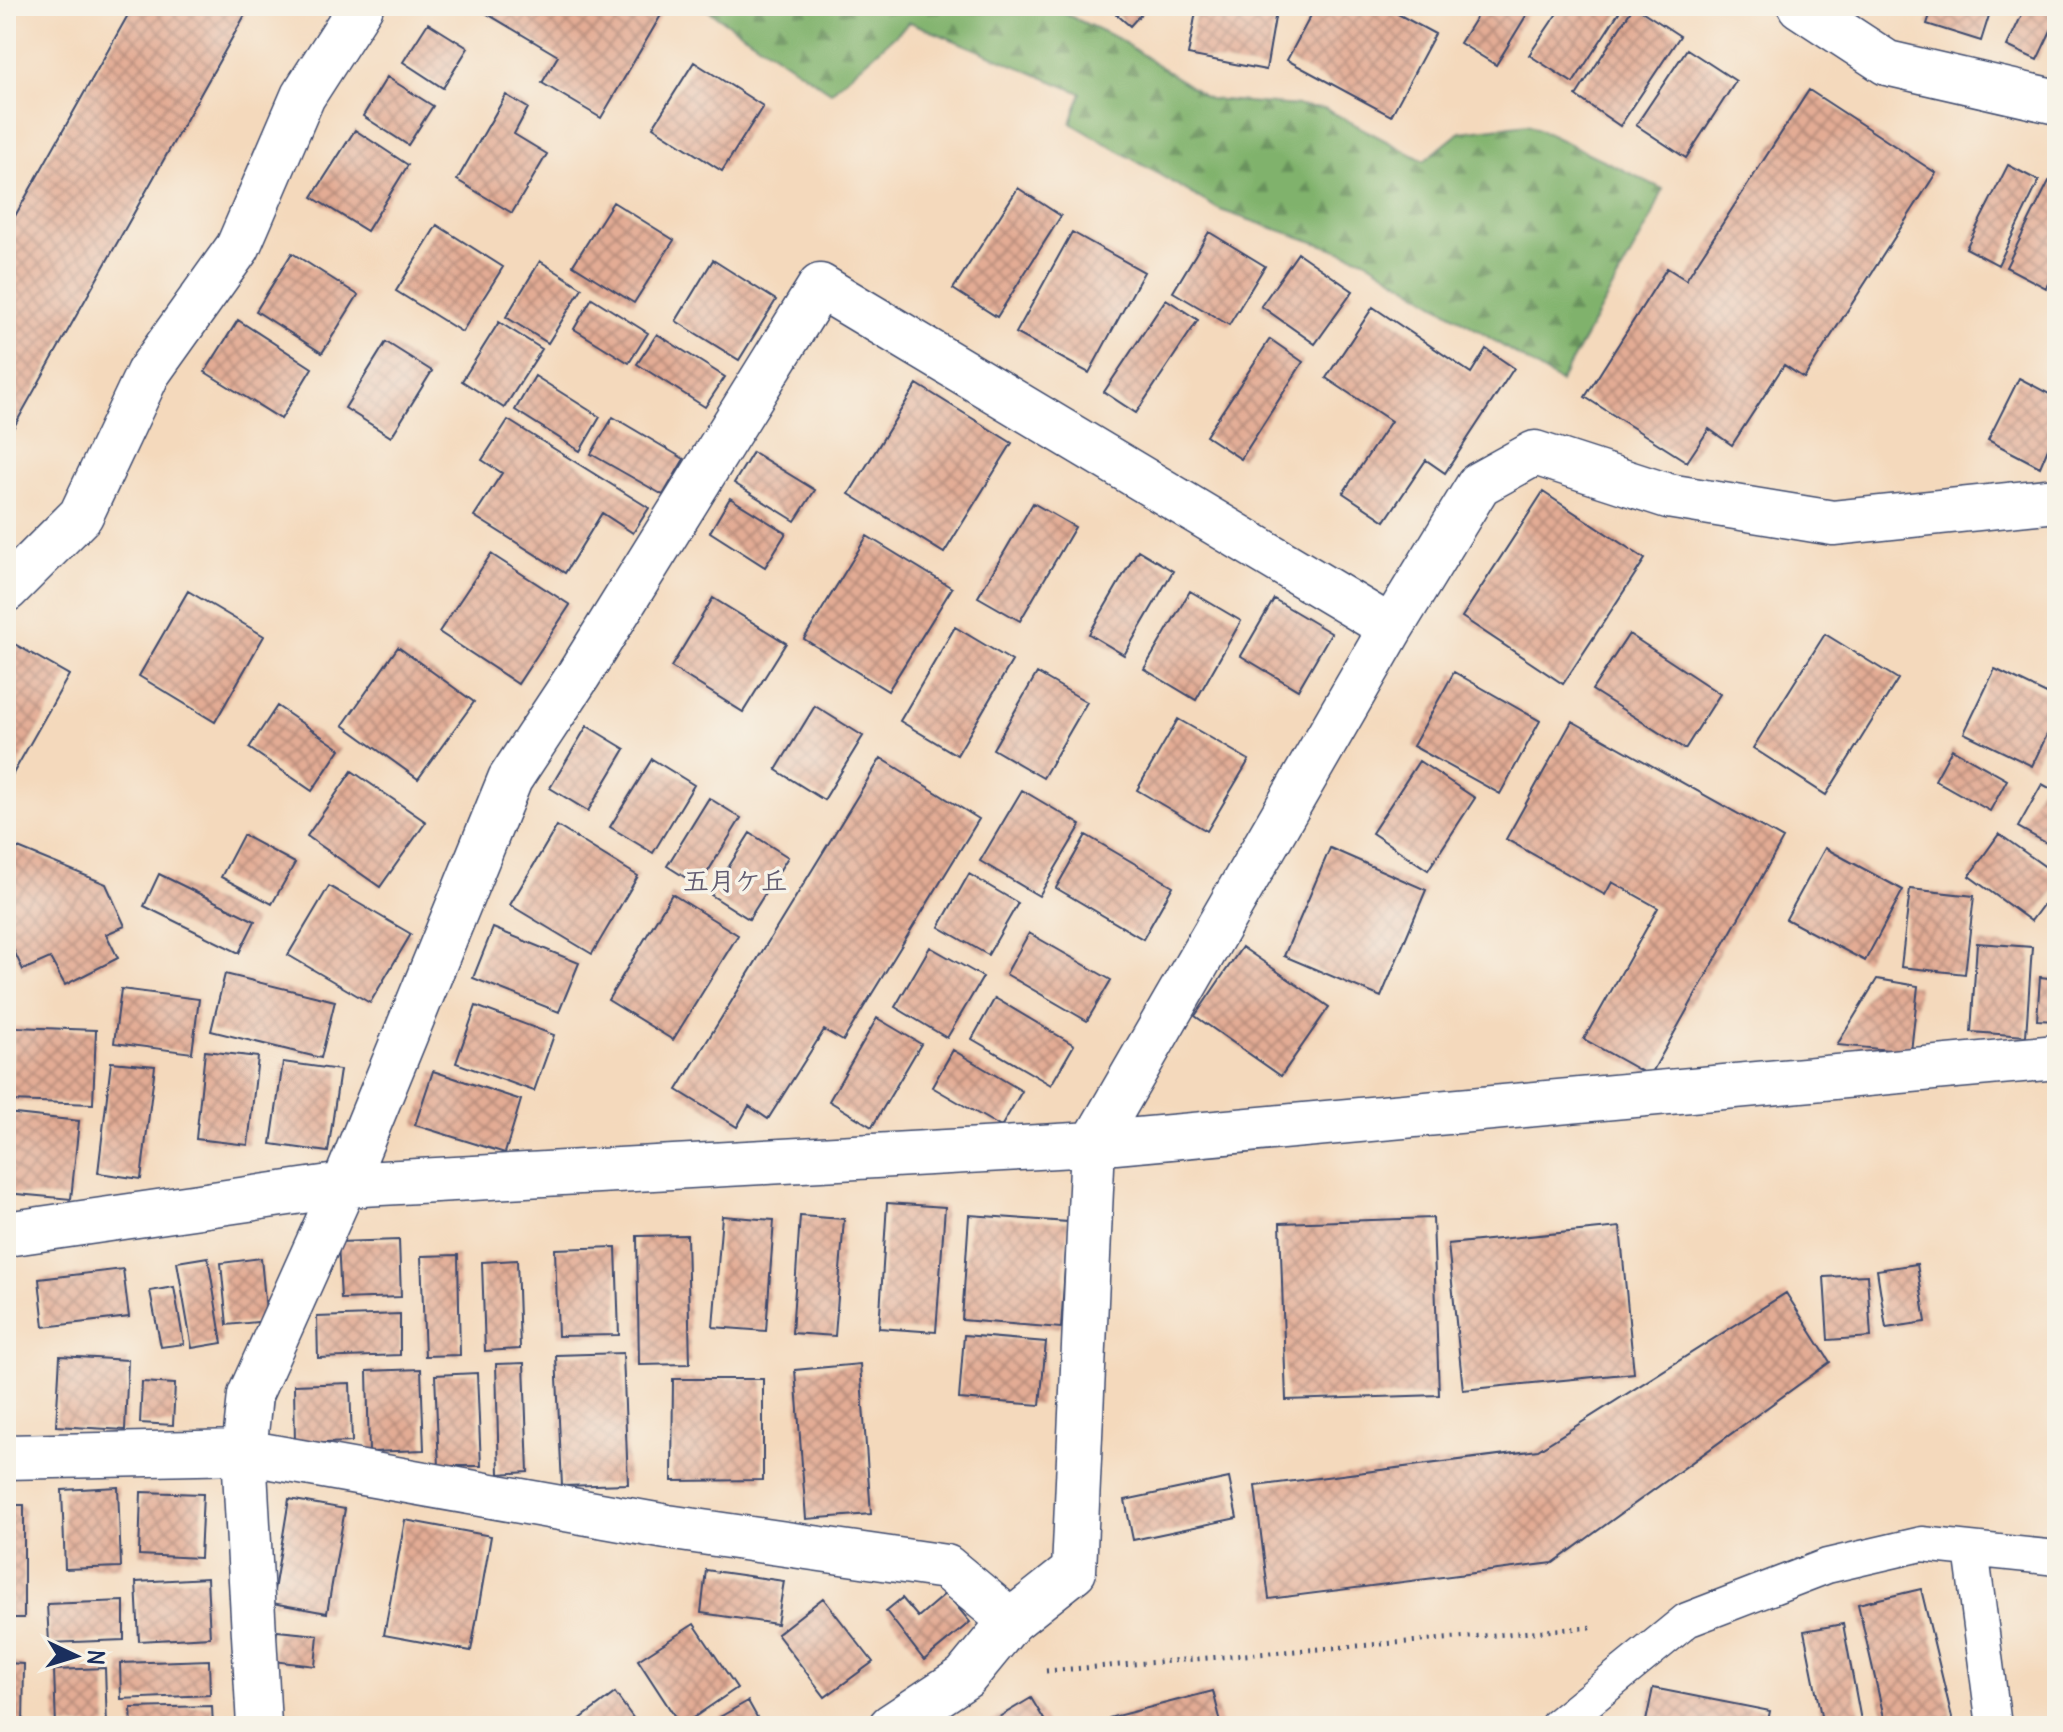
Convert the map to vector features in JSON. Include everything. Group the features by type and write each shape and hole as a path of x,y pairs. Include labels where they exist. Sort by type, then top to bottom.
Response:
{"street":[{"path":"6,590 81,515 148,373 238,247 303,96 361,6"},
{"path":"1800,6 1887,63 2057,102"},
{"path":"259,1726 244,1452 250,1395 344,1185 510,779 586,663 820,286 1391,628"},
{"path":"891,1726 965,1677 1011,1621 1074,1571 1093,1144 1391,628 1479,484 1535,453 1668,496 1833,523 2057,500"},
{"path":"6,1234 344,1185 1093,1144 2057,1057"},
{"path":"6,1457 244,1452 667,1527 946,1567 1011,1621"}],"lane":[{"path":"1557,1726 1687,1620 1827,1566 1922,1544 2057,1558"},
{"path":"1971,1549 1994,1726"}],"path":[{"path":"965,1677 1687,1620"}],"green space":[{"path":"705,6 1048,6 1117,38 1209,99 1324,108 1424,161 1460,132 1528,124 1663,189 1652,217 1560,382 1364,259 1220,210 1071,123 1081,93 910,22 831,92"}],"building":[{"path":"133,6 250,6 6,441 6,232"},
{"path":"474,6 658,6 664,10 601,118 542,83 558,56"},
{"path":"1107,6 1148,6 1130,26"},
{"path":"1197,6 1277,6 1266,70 1188,55"},
{"path":"1316,6 1383,6 1435,34 1391,116 1287,60"},
{"path":"1483,6 1532,6 1496,65 1460,43"},
{"path":"1562,6 1623,6 1573,83 1529,55"},
{"path":"1634,6 1680,36 1620,126 1576,96"},
{"path":"1933,6 1992,6 1981,41 1927,24"},
{"path":"2026,6 2057,6 2057,18 2037,60 2007,46"},
{"path":"428,23 468,48 443,88 403,62"},
{"path":"1687,49 1736,81 1686,158 1636,125"},
{"path":"694,62 763,106 722,171 653,127"},
{"path":"387,77 433,106 408,145 363,116"},
{"path":"1809,90 1936,173 1804,378 1784,365 1732,445 1709,429 1687,462 1585,397 1667,268 1686,280"},
{"path":"506,95 528,108 514,134 547,154 512,213 457,180"},
{"path":"355,130 408,165 367,231 312,197"},
{"path":"2008,165 2039,181 1998,265 1966,248"},
{"path":"2049,181 2057,185 2057,265 2046,288 2006,267"},
{"path":"1018,188 1061,216 997,317 953,289"},
{"path":"613,202 674,240 634,303 573,265"},
{"path":"437,225 503,267 462,332 396,291"},
{"path":"1072,232 1144,272 1089,373 1016,333"},
{"path":"1209,232 1265,266 1229,325 1173,292"},
{"path":"292,253 358,295 322,353 256,311"},
{"path":"1298,253 1353,291 1315,344 1261,306"},
{"path":"713,260 776,300 739,360 676,321"},
{"path":"540,261 582,288 548,343 506,317"},
{"path":"592,298 648,333 629,363 574,329"},
{"path":"1166,299 1198,320 1136,413 1104,392"},
{"path":"1373,307 1471,373 1486,349 1514,368 1445,473 1426,460 1385,521 1343,493 1391,421 1326,378"},
{"path":"238,320 312,368 281,419 205,372"},
{"path":"499,322 542,349 504,408 462,381"},
{"path":"657,334 725,377 705,407 637,364"},
{"path":"1270,339 1303,362 1241,459 1206,436"},
{"path":"386,342 432,371 391,437 345,408"},
{"path":"535,376 600,417 580,451 515,410"},
{"path":"2019,378 2057,398 2057,453 2048,448 2040,467 1988,440"},
{"path":"917,384 1012,443 944,553 849,494"},
{"path":"613,417 684,459 663,495 591,454"},
{"path":"508,420 649,508 633,533 602,513 565,573 474,516 502,473 482,460"},
{"path":"753,452 815,490 795,521 734,483"},
{"path":"1543,492 1645,559 1563,684 1462,617"},
{"path":"730,498 786,533 765,567 710,532"},
{"path":"1033,503 1075,527 1020,621 978,597"},
{"path":"867,536 952,588 888,691 804,639"},
{"path":"1138,550 1173,571 1124,655 1089,634"},
{"path":"491,554 570,605 518,684 439,632"},
{"path":"188,591 264,636 215,722 139,676"},
{"path":"1190,591 1241,621 1196,700 1144,669"},
{"path":"713,598 786,643 743,712 671,667"},
{"path":"1274,599 1331,633 1298,690 1241,656"},
{"path":"955,627 1012,661 957,755 900,721"},
{"path":"1629,634 1720,694 1685,749 1592,690"},
{"path":"1825,634 1898,679 1826,795 1753,748"},
{"path":"11,642 69,675 6,786 6,651"},
{"path":"398,647 474,702 418,779 343,725"},
{"path":"1995,669 2057,699 2057,714 2032,766 1964,733"},
{"path":"1454,672 1540,721 1500,794 1413,746"},
{"path":"1037,673 1087,702 1043,778 993,749"},
{"path":"277,706 340,749 312,791 249,748"},
{"path":"815,706 863,736 824,800 776,770"},
{"path":"1178,719 1249,760 1207,831 1137,790"},
{"path":"1572,721 1783,839 1650,1076 1584,1039 1658,908 1612,882 1605,895 1506,839"},
{"path":"587,726 625,749 588,811 550,788"},
{"path":"1952,749 2007,780 1990,811 1935,780"},
{"path":"881,758 979,819 843,1041 824,1030 768,1119 749,1106 737,1127 677,1090"},
{"path":"652,759 694,785 653,853 610,827"},
{"path":"1419,761 1475,798 1428,870 1372,833"},
{"path":"352,771 426,822 380,887 307,836"},
{"path":"2042,784 2057,792 2057,849 2018,827"},
{"path":"1022,790 1081,825 1039,896 980,861"},
{"path":"709,798 741,818 699,886 667,866"},
{"path":"557,826 638,876 592,954 510,905"},
{"path":"750,833 788,857 749,919 711,895"},
{"path":"1999,834 2057,875 2057,886 2031,921 1969,876"},
{"path":"243,835 295,863 272,904 221,877"},
{"path":"1086,835 1173,886 1143,939 1056,888"},
{"path":"6,843 106,884 125,926 106,934 118,958 65,985 50,958 23,970 14,951 6,955"},
{"path":"1330,848 1426,890 1381,997 1284,956"},
{"path":"1825,848 1903,890 1865,961 1786,919"},
{"path":"159,874 255,921 239,953 144,906"},
{"path":"969,874 1018,903 988,955 939,927"},
{"path":"329,886 411,934 370,1003 288,955"},
{"path":"1910,889 1974,896 1965,974 1901,967"},
{"path":"672,894 738,935 673,1040 608,1000"},
{"path":"493,928 579,963 559,1012 473,978"},
{"path":"1029,933 1111,980 1087,1021 1006,974"},
{"path":"1977,943 2032,947 2026,1036 1971,1032"},
{"path":"930,947 983,977 947,1038 895,1007"},
{"path":"1242,947 1329,1007 1281,1076 1195,1016"},
{"path":"225,974 335,1001 321,1058 211,1031"},
{"path":"2040,977 2057,979 2057,1021 2037,1020"},
{"path":"1877,979 1918,986 1911,1052 1837,1045"},
{"path":"121,989 199,999 192,1053 114,1043"},
{"path":"995,998 1074,1045 1051,1085 972,1039"},
{"path":"476,1006 554,1035 534,1091 456,1063"},
{"path":"877,1018 921,1044 872,1127 829,1101"},
{"path":"14,1027 96,1030 93,1104 11,1101"},
{"path":"953,1050 1022,1091 1001,1127 932,1087"},
{"path":"205,1051 258,1057 248,1145 196,1139"},
{"path":"111,1062 155,1066 141,1179 98,1173"},
{"path":"283,1062 340,1070 328,1152 271,1144"},
{"path":"433,1071 521,1100 505,1153 415,1125"},
{"path":"6,1113 79,1121 71,1199 6,1193"},
{"path":"887,1203 945,1207 936,1332 879,1328"},
{"path":"969,1215 1068,1222 1061,1328 962,1320"},
{"path":"722,1216 774,1220 766,1331 713,1327"},
{"path":"800,1216 844,1219 835,1336 792,1333"},
{"path":"1433,1218 1439,1395 1286,1400 1280,1223"},
{"path":"1620,1227 1634,1373 1463,1390 1448,1244"},
{"path":"687,1235 690,1364 639,1365 637,1236"},
{"path":"399,1240 401,1297 341,1299 338,1242"},
{"path":"616,1247 619,1335 558,1336 555,1249"},
{"path":"458,1255 460,1355 425,1356 421,1256"},
{"path":"208,1257 222,1343 192,1348 177,1262"},
{"path":"261,1258 267,1321 227,1325 221,1263"},
{"path":"517,1260 520,1349 485,1351 482,1262"},
{"path":"1917,1264 1926,1322 1886,1328 1877,1270"},
{"path":"123,1269 129,1317 44,1327 39,1279"},
{"path":"1867,1275 1871,1337 1828,1340 1824,1277"},
{"path":"174,1287 184,1344 161,1347 150,1291"},
{"path":"1786,1293 1830,1362 1553,1563 1269,1599 1255,1486 1538,1450"},
{"path":"400,1314 400,1355 318,1358 317,1317"},
{"path":"964,1335 1046,1342 1040,1405 959,1399"},
{"path":"623,1353 628,1484 562,1486 556,1355"},
{"path":"60,1356 128,1360 125,1430 56,1426"},
{"path":"524,1363 528,1472 499,1474 496,1364"},
{"path":"860,1364 871,1514 806,1519 795,1370"},
{"path":"421,1369 424,1450 369,1452 367,1371"},
{"path":"477,1373 481,1466 439,1466 435,1375"},
{"path":"673,1379 763,1379 763,1480 672,1481"},
{"path":"142,1382 175,1384 173,1425 140,1423"},
{"path":"350,1383 352,1442 295,1444 294,1385"},
{"path":"1229,1478 1237,1518 1133,1540 1125,1500"},
{"path":"118,1487 121,1567 65,1569 62,1490"},
{"path":"141,1492 203,1494 200,1558 139,1555"},
{"path":"289,1499 345,1509 327,1613 272,1603"},
{"path":"6,1505 24,1505 24,1618 6,1618"},
{"path":"405,1520 491,1536 471,1651 384,1635"},
{"path":"706,1570 784,1581 777,1624 701,1613"},
{"path":"207,1578 210,1637 139,1641 136,1582"},
{"path":"1921,1589 1954,1726 1886,1726 1858,1604"},
{"path":"946,1593 970,1622 924,1660 886,1611 902,1598 918,1617"},
{"path":"823,1598 873,1662 825,1697 777,1634"},
{"path":"124,1601 124,1640 49,1643 47,1604"},
{"path":"694,1624 737,1688 681,1726 638,1660"},
{"path":"1843,1624 1862,1726 1823,1726 1804,1631"},
{"path":"277,1631 318,1635 315,1666 272,1661"},
{"path":"209,1660 210,1695 121,1699 120,1663"},
{"path":"6,1663 24,1664 23,1726 6,1726"},
{"path":"105,1668 107,1726 56,1726 54,1670"},
{"path":"1653,1688 1770,1711 1767,1726 1645,1726"},
{"path":"1213,1691 1222,1726 1111,1726 1109,1718"},
{"path":"615,1693 639,1726 571,1726"},
{"path":"1031,1698 1048,1726 984,1726"},
{"path":"748,1701 762,1726 704,1726"},
{"path":"212,1706 213,1726 132,1726 131,1708"}],"district":[{"name":"五月ケ丘","path":"735,881"}]}
